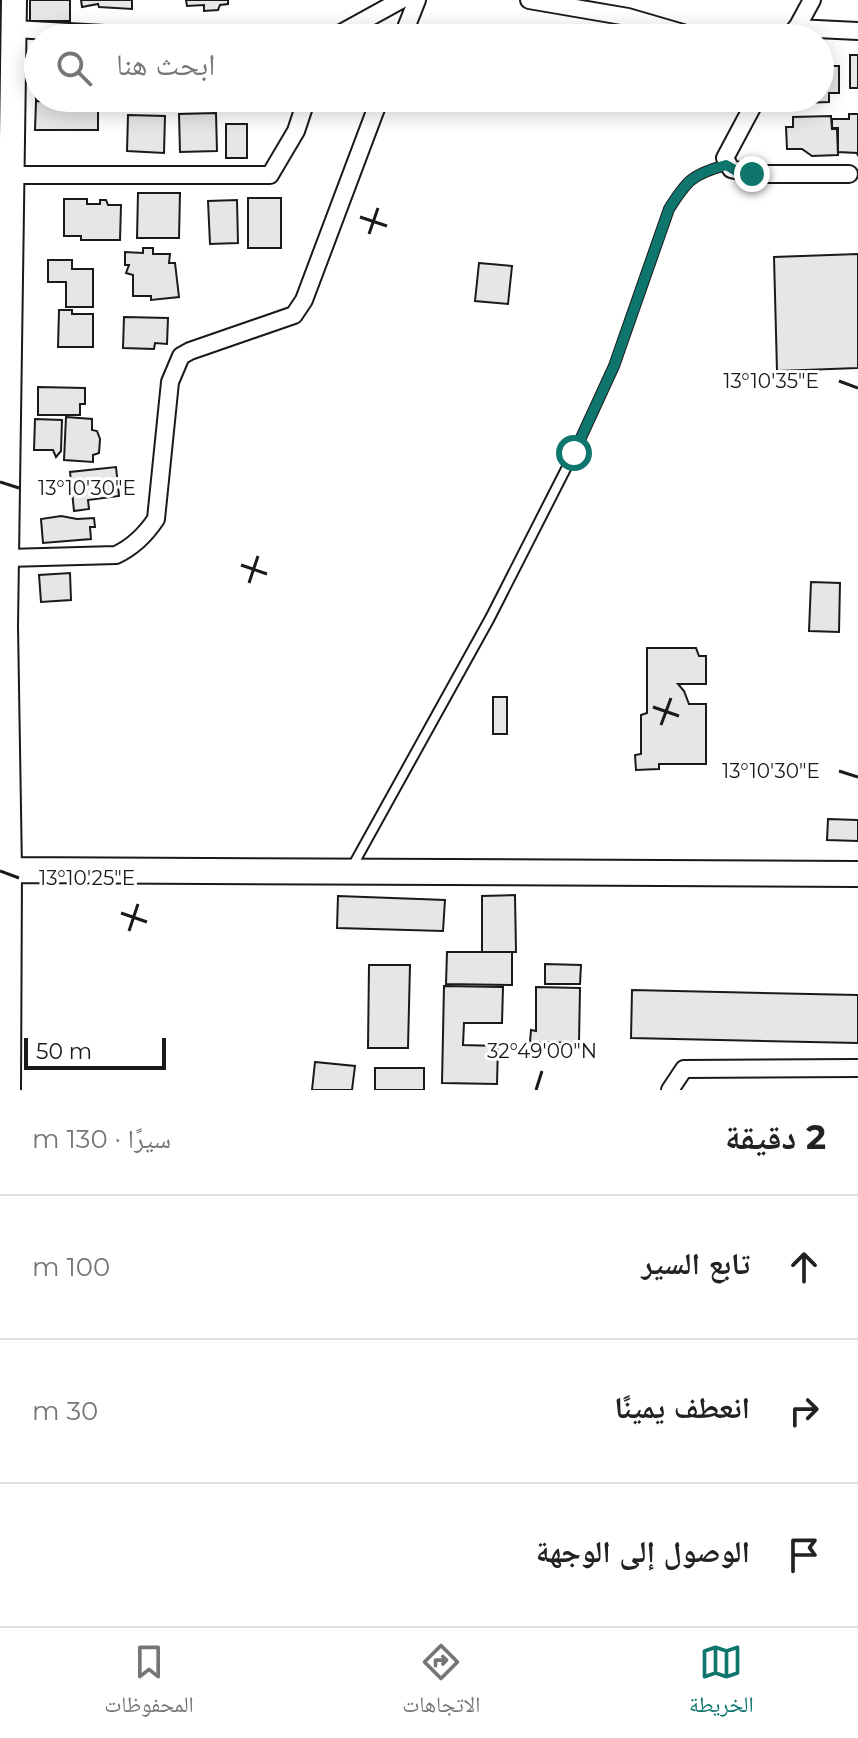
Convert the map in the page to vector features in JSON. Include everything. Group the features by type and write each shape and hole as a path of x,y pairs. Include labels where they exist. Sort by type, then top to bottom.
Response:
{"street":[{"path":"8,1090 4,1058 4,903 9,870 3,774 3,626 7,558 5,249 12,175 6,105 14,0"},
{"path":"357,24 401,0"},
{"path":"408,24 417,0"},
{"path":"533,0 652,24"},
{"path":"799,24 812,0"},
{"path":"14,29 24,30"},
{"path":"834,32 858,31"},
{"path":"12,175 270,175 296,131 302,112"},
{"path":"7,558 116,555 128,549 149,529 156,519 170,382 176,365 181,356 208,343 294,315 304,300 375,112"},
{"path":"749,112 728,150 726,165 740,173 752,174 849,174"},
{"path":"9,870 858,874"},
{"path":"670,1090 684,1069 858,1068"}],"lane":[{"path":"349,871 490,618 574,453 614,366 669,209 682,189 700,172 726,165"}],"building":[{"path":"30,0 70,0 70,21 30,21"},
{"path":"81,0 132,0 132,9 99,7 98,4 82,7"},
{"path":"186,0 228,0 228,4 220,5 218,10 204,11 204,5 187,6"},
{"path":"850,55 858,55 858,88 850,88"},
{"path":"834,66 839,66 839,93 834,93"},
{"path":"36,112 98,112 98,130 35,130"},
{"path":"216,113 217,151 180,152 179,114"},
{"path":"849,114 858,114 858,156 857,153 838,152 838,128 832,128 832,119 849,119"},
{"path":"128,115 165,116 164,153 127,151"},
{"path":"831,116 832,129 837,129 838,155 812,156 802,149 787,149 786,127 793,127 793,117"},
{"path":"226,124 247,124 247,158 226,158"},
{"path":"138,193 180,193 179,238 137,238"},
{"path":"248,198 281,198 281,248 248,248"},
{"path":"64,199 87,199 87,204 100,204 100,200 106,200 108,205 121,205 120,240 81,240 81,236 64,236"},
{"path":"237,200 238,243 210,244 208,201"},
{"path":"143,248 153,248 153,254 170,254 169,263 175,263 179,297 151,300 151,296 133,296 133,275 126,273 129,265 125,265 125,252 143,253"},
{"path":"858,254 858,368 777,371 774,257"},
{"path":"48,260 72,260 72,269 93,269 93,307 66,307 66,282 48,282"},
{"path":"479,263 512,266 508,304 475,301"},
{"path":"59,310 72,310 72,314 93,314 93,347 58,347"},
{"path":"124,317 168,318 167,344 155,343 154,349 123,348"},
{"path":"38,387 85,388 85,404 80,404 80,415 38,415"},
{"path":"66,417 92,419 92,430 97,431 100,439 99,453 93,455 93,462 64,460"},
{"path":"35,419 62,420 61,451 56,457 53,450 34,450"},
{"path":"116,467 119,496 88,500 89,509 74,511 70,472"},
{"path":"61,516 94,518 95,527 90,527 91,539 43,543 41,519"},
{"path":"70,573 71,600 41,602 39,575"},
{"path":"811,582 840,583 839,632 809,631"},
{"path":"647,648 696,648 699,656 706,656 706,684 678,684 689,704 706,704 706,764 659,764 659,769 636,770 635,755 641,754 641,715 647,713"},
{"path":"493,697 507,697 507,734 493,734"},
{"path":"828,819 858,820 858,841 827,840"},
{"path":"515,895 516,952 482,952 482,896"},
{"path":"338,896 445,900 443,931 337,928"},
{"path":"447,952 512,952 512,985 446,984"},
{"path":"545,964 581,965 580,984 545,984"},
{"path":"369,965 410,965 408,1048 368,1048"},
{"path":"444,986 503,987 502,1023 464,1023 463,1045 498,1046 497,1084 442,1083"},
{"path":"536,987 580,988 579,1043 530,1042 531,1030 536,1031"},
{"path":"632,990 858,995 858,1043 631,1038"},
{"path":"315,1062 355,1066 352,1090 312,1090"},
{"path":"375,1068 424,1068 424,1090 375,1090"}],"route":[{"path":"574,453 614,366 669,209 682,189 700,172 726,165 740,173 752,174"}]}
